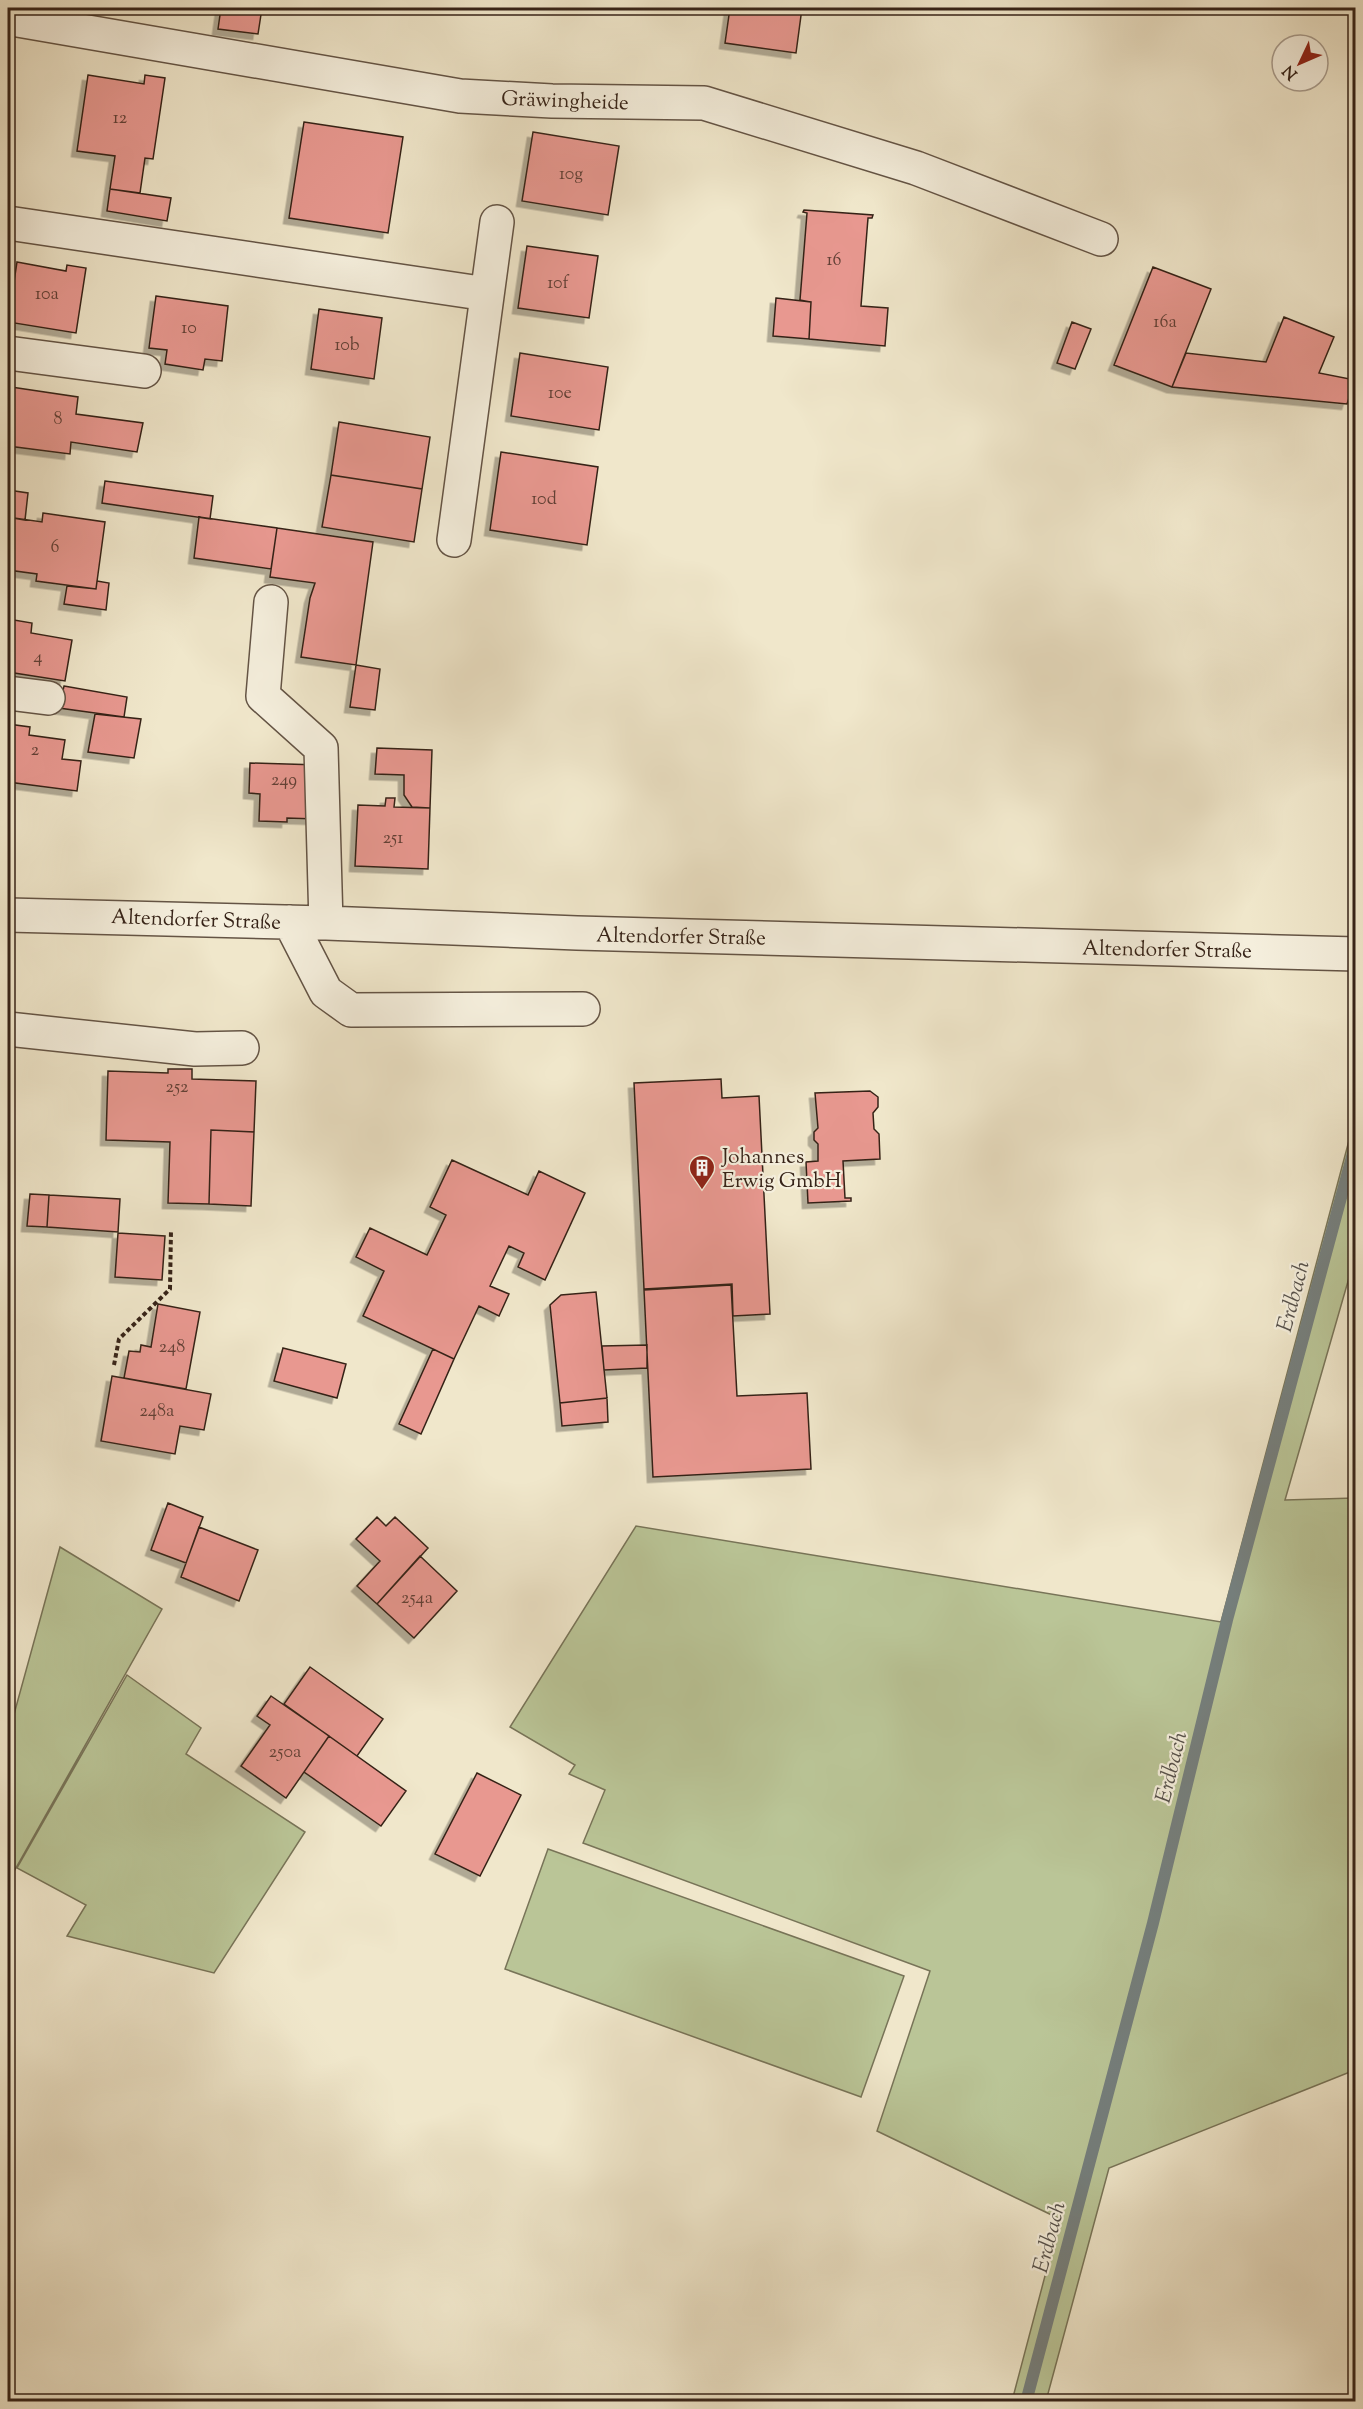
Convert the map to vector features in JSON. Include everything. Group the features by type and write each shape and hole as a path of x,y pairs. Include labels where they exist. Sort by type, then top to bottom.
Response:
{"street":[{"name":"Gräwingheide","path":"10,31 460,96 552,101 704,102 916,168 1101,239"},
{"path":"454,540 498,222"},
{"path":"8,223 487,294"},
{"path":"8,353 144,371"},
{"path":"271,602 263,696 321,748 326,923"},
{"path":"8,693 48,698"},
{"name":"Altendorfer Straße","path":"8,915 1356,954"},
{"path":"290,922 326,992 351,1010 583,1009"},
{"path":"8,1029 195,1049 242,1048"}],"path":[{"path":"114,1365 119,1339 170,1289 171,1230"}],"green space":[{"path":"1355,1118 1355,1257 1285,1500 1355,1498 1355,2070 1109,2168 1046,2401 1012,2401 1060,2219 877,2131 930,1971 583,1843 605,1790 569,1774 575,1765 510,1727 636,1526 1221,1622"},
{"path":"60,1547 162,1609 8,1882 8,1736"},
{"path":"127,1675 201,1728 186,1754 305,1832 214,1973 67,1936 86,1905 17,1868"},
{"path":"548,1849 904,1976 861,2097 505,1969"}],"building":[{"path":"221,8 262,8 258,34 218,29"},
{"path":"730,8 802,8 796,53 725,43"},
{"path":"88,75 144,84 145,75 165,78 153,159 145,158 140,193 110,189 115,156 77,151"},
{"path":"304,122 403,137 388,233 289,218"},
{"path":"533,132 619,146 608,215 522,201"},
{"path":"110,189 171,198 167,221 107,211"},
{"path":"804,210 873,215 872,218 868,218 861,306 888,308 885,346 809,339 811,302 800,300 807,213 803,212"},
{"path":"527,246 598,256 589,318 518,308"},
{"path":"17,262 66,271 67,265 86,268 76,333 8,322"},
{"path":"1153,267 1211,289 1172,387 1114,365"},
{"path":"156,296 228,306 222,361 205,359 203,370 165,364 167,350 149,348"},
{"path":"776,298 811,302 809,339 773,336"},
{"path":"319,309 382,318 374,379 311,369"},
{"path":"1284,317 1334,337 1319,373 1355,380 1347,404 1172,387 1186,353 1266,362"},
{"path":"1072,322 1091,329 1075,369 1057,363"},
{"path":"520,353 608,367 599,430 511,416"},
{"path":"11,387 78,397 76,414 143,423 137,452 71,442 70,454 8,446"},
{"path":"339,422 430,437 422,489 331,475"},
{"path":"501,452 598,467 587,545 490,530"},
{"path":"331,475 422,489 414,542 322,527"},
{"path":"105,481 213,496 210,519 102,503"},
{"path":"8,490 28,493 25,520 8,517"},
{"path":"43,513 105,522 96,589 36,581 37,574 8,570 8,517 42,522"},
{"path":"199,517 277,528 271,569 194,558"},
{"path":"277,528 373,542 356,665 301,657 310,598 315,583 270,577"},
{"path":"97,581 109,583 106,610 64,604 67,586 96,589"},
{"path":"8,619 32,623 31,633 72,640 65,681 8,672"},
{"path":"356,665 380,669 375,710 350,707"},
{"path":"64,686 127,697 124,717 59,708"},
{"path":"95,714 141,719 134,758 88,752"},
{"path":"8,724 30,727 29,735 65,740 62,759 81,761 77,791 8,782"},
{"path":"377,748 432,750 430,808 412,807 404,795 404,775 375,774"},
{"path":"250,763 319,765 316,819 287,818 287,822 259,821 260,794 249,793"},
{"path":"386,798 395,798 394,807 430,808 428,869 355,866 358,805 385,806"},
{"path":"168,1069 192,1069 192,1079 256,1081 254,1132 211,1130 209,1204 168,1203 170,1142 106,1140 108,1071 168,1073"},
{"name":"Johannes Erwig GmbH","path":"721,1079 722,1098 759,1096 770,1314 733,1316 732,1284 644,1289 634,1083"},
{"path":"870,1091 878,1097 878,1107 873,1113 874,1129 879,1134 880,1159 843,1161 845,1198 851,1198 851,1201 808,1203 806,1162 818,1161 818,1144 814,1140 814,1132 818,1128 815,1093"},
{"path":"211,1130 254,1132 251,1206 209,1204"},
{"path":"452,1160 528,1195 539,1171 585,1193 545,1280 518,1267 524,1253 509,1246 490,1286 509,1294 499,1316 479,1306 454,1359 363,1316 384,1271 356,1257 370,1228 427,1255 446,1215 430,1207"},
{"path":"30,1194 49,1195 47,1227 27,1226"},
{"path":"49,1195 120,1199 118,1232 47,1227"},
{"path":"118,1233 165,1236 162,1280 115,1277"},
{"path":"731,1285 737,1396 807,1393 811,1469 653,1477 644,1290"},
{"path":"596,1292 607,1398 560,1403 550,1305 561,1295"},
{"path":"158,1304 200,1312 186,1389 124,1378 129,1351 140,1352 141,1345 151,1347"},
{"path":"647,1345 647,1368 604,1370 602,1346"},
{"path":"283,1348 346,1364 337,1398 274,1381"},
{"path":"433,1349 454,1359 421,1434 399,1424"},
{"path":"112,1376 211,1394 204,1430 180,1426 175,1454 101,1441"},
{"path":"607,1398 608,1422 562,1426 560,1403"},
{"path":"168,1503 203,1517 186,1563 151,1550"},
{"path":"377,1517 386,1526 395,1517 428,1548 377,1604 357,1586 380,1561 356,1539"},
{"path":"199,1527 258,1550 239,1601 181,1577"},
{"path":"420,1556 457,1591 414,1638 377,1604"},
{"path":"310,1667 383,1719 357,1756 284,1704"},
{"path":"271,1696 329,1736 286,1798 241,1766 270,1725 257,1716"},
{"path":"329,1736 406,1791 381,1826 304,1772"},
{"path":"477,1773 521,1795 480,1876 435,1854"}],"waterway":[{"name":"Erdbach","path":"1026,2402 1153,1923 1227,1620 1356,1142"}],"place":[{"name":"Johannes Erwig GmbH","path":"702,1191"}]}
